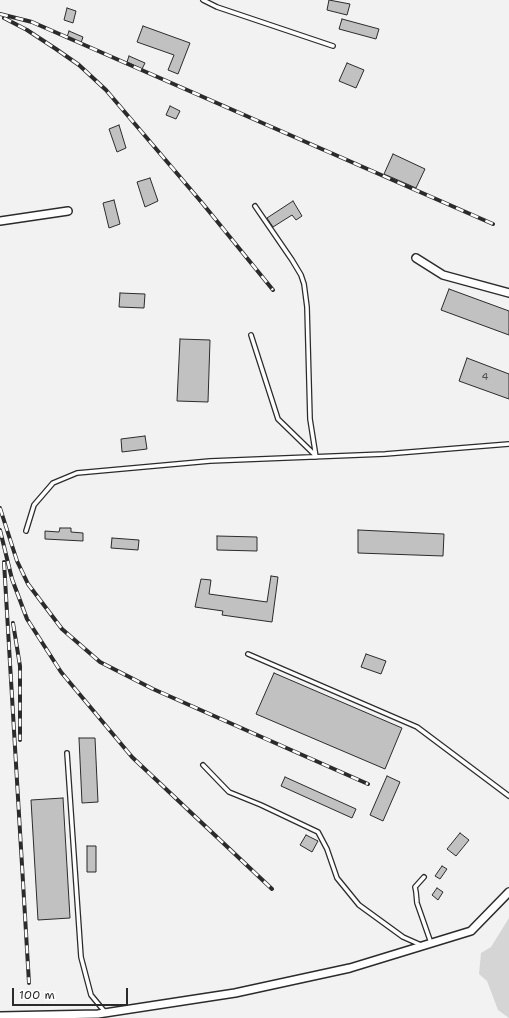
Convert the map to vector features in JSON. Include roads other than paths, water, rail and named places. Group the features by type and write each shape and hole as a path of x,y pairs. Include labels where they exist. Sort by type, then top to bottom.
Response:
{"street":[{"path":"0,221 68,211"},
{"path":"416,258 443,275 509,293"},
{"path":"0,1016 106,1013 243,991 350,968 471,931 509,892"}],"lane":[{"path":"203,0 218,7 333,46"},
{"path":"255,206 292,260 304,284 307,307 310,419 316,457"},
{"path":"251,335 278,419 316,457"},
{"path":"26,531 34,505 53,483 77,473 210,461 385,454 509,444"},
{"path":"248,654 417,727 509,796"},
{"path":"67,753 81,957 91,995 106,1013"},
{"path":"203,765 229,792 262,804 318,832 327,849 337,878 359,904 403,937 422,946"},
{"path":"424,877 416,887 417,903 431,943"}],"railway":[{"path":"0,14 32,22 493,224"},
{"path":"4,18 27,30 79,65 106,90 203,204 273,290"},
{"path":"0,508 17,561 28,584 62,629 100,662 153,689 368,784"},
{"path":"0,530 12,579 27,619 61,672 132,757 272,889"},
{"path":"4,562 29,983"},
{"path":"13,623 20,666 20,740"}]}
